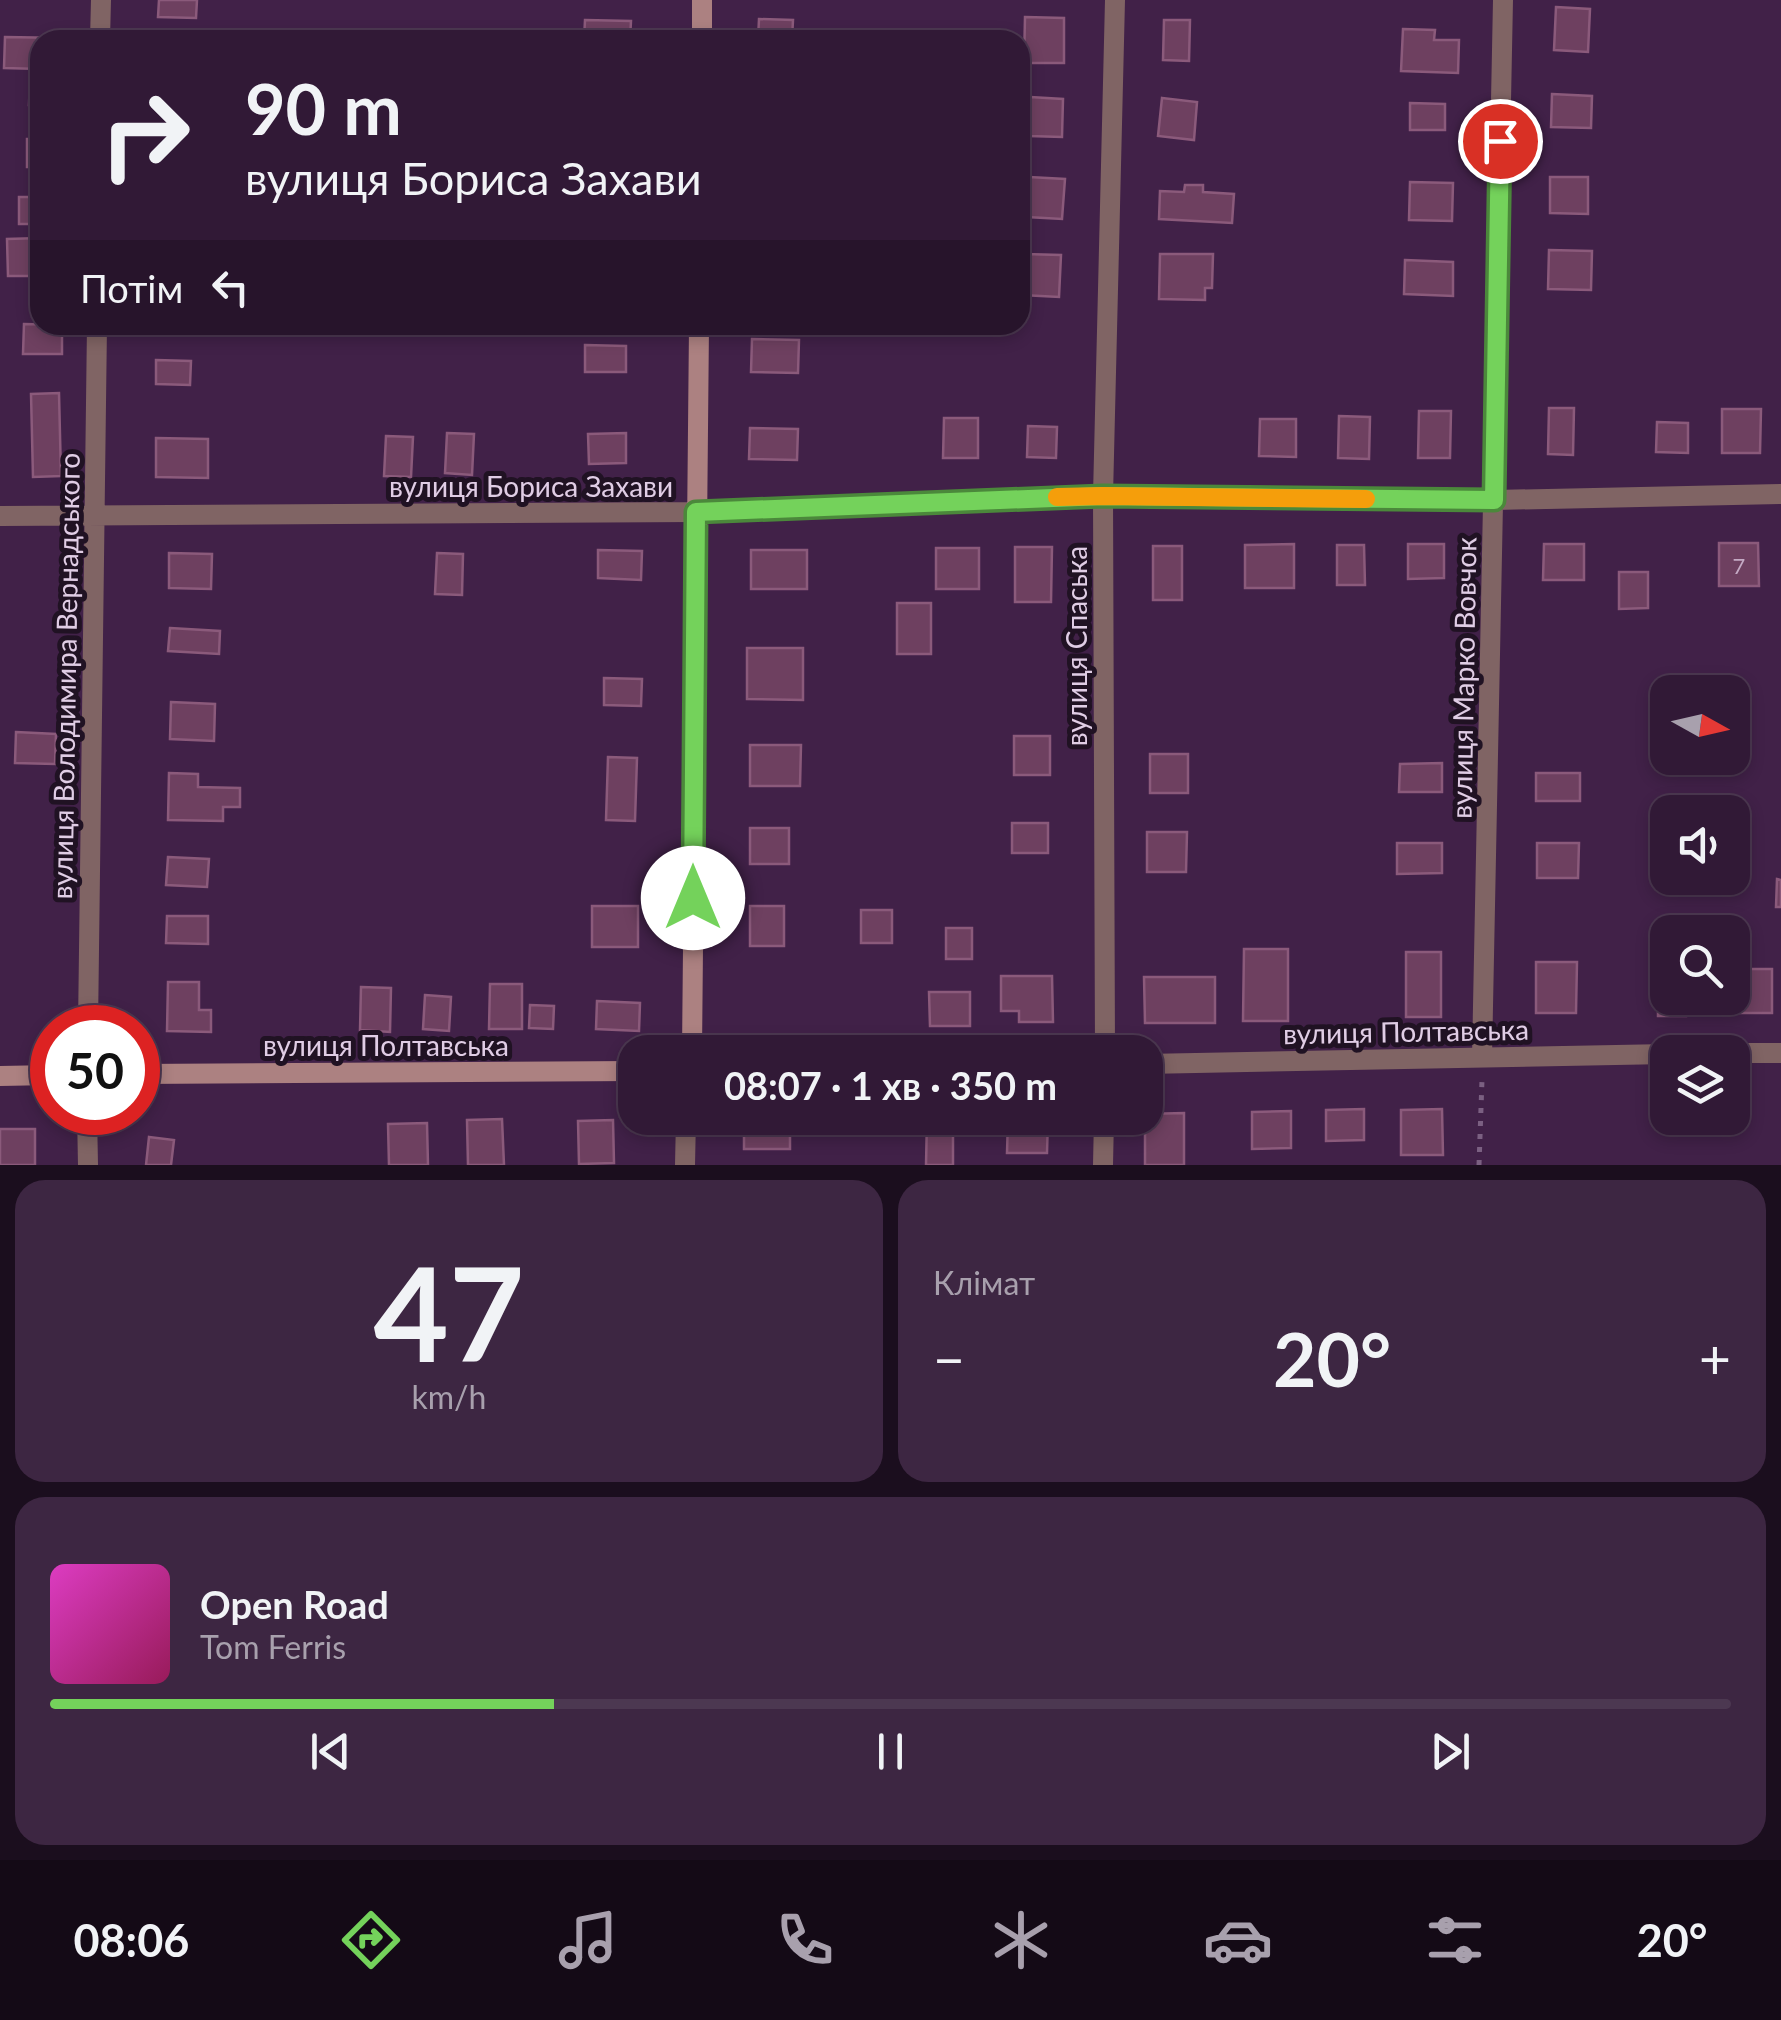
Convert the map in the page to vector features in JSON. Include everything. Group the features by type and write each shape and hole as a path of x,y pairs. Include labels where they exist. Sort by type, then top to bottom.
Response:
{"main road":[{"path":"702,0 702,30"},
{"path":"692,1035 698,335"},
{"name":"вулиця Полтавська","path":"160,1074 618,1071"},
{"path":"0,1076 30,1075"}],"street":[{"path":"100,30 101,0"},
{"name":"вулиця Спаська","path":"1105,1035 1103,496 1114,0"},
{"name":"вулиця Марко Вовчок","path":"1482,1057 1503,0"},
{"name":"вулиця Володимира Вернадського","path":"88,1005 97,335"},
{"name":"вулиця Бориса Захави","path":"0,516 696,512 1103,496 1494,500 1781,494"},
{"path":"1750,1053 1781,1053"},
{"name":"вулиця Полтавська","path":"1163,1064 1650,1054"},
{"path":"88,1135 88,1165"},
{"path":"685,1165 686,1135"},
{"path":"1103,1165 1104,1135"}],"path":[{"path":"1479,1165 1482,1057"}],"building":[{"path":"159,0 197,0 196,18 158,17"},
{"path":"1556,7 1590,9 1588,52 1554,50"},
{"path":"1025,17 1064,18 1064,63 1030,63 1030,30 1025,30"},
{"path":"759,19 793,20 792,30 758,30"},
{"path":"585,20 631,21 631,30 584,30"},
{"path":"1164,20 1190,20 1189,61 1163,60"},
{"path":"1403,29 1435,30 1434,40 1459,40 1458,73 1401,71"},
{"path":"5,37 30,37 30,69 4,68"},
{"path":"1552,94 1592,96 1591,128 1551,127"},
{"path":"1030,97 1063,99 1062,137 1030,136"},
{"path":"1162,98 1197,102 1194,140 1158,136"},
{"path":"1410,103 1445,104 1445,130 1410,130"},
{"path":"27,139 30,139 30,167"},
{"path":"1030,177 1065,179 1062,219 1030,217"},
{"path":"1550,177 1588,177 1588,214 1550,213"},
{"path":"1410,182 1453,183 1452,221 1409,220"},
{"path":"1185,185 1203,185 1203,192 1234,194 1232,223 1159,219 1160,191 1184,192"},
{"path":"19,197 30,197 30,224 19,224"},
{"path":"30,238 30,276 8,276 7,239"},
{"path":"1549,250 1592,251 1591,290 1548,289"},
{"path":"1030,254 1061,255 1059,297 1030,295"},
{"path":"1160,254 1213,254 1212,288 1205,288 1205,300 1159,299"},
{"path":"1405,260 1453,262 1453,296 1404,294"},
{"path":"24,324 30,324 30,335 62,335 62,354 23,354"},
{"path":"752,339 799,340 798,373 751,372"},
{"path":"585,345 626,346 626,372 585,372"},
{"path":"156,360 191,361 190,385 156,384"},
{"path":"59,393 61,476 33,477 31,394"},
{"path":"1549,408 1574,408 1573,455 1548,454"},
{"path":"1722,409 1761,409 1760,453 1722,453"},
{"path":"1419,411 1451,411 1450,458 1418,458"},
{"path":"1339,416 1370,417 1369,459 1338,458"},
{"path":"944,418 978,418 978,458 943,458"},
{"path":"1260,419 1296,419 1296,457 1259,456"},
{"path":"1657,422 1688,423 1688,453 1656,452"},
{"path":"1028,426 1057,427 1056,458 1027,457"},
{"path":"750,428 798,429 797,460 749,459"},
{"path":"447,433 474,434 472,475 445,473"},
{"path":"626,433 626,463 589,464 588,434"},
{"path":"386,436 413,437 411,477 384,476"},
{"path":"156,438 208,439 208,478 156,477"},
{"path":"1719,543 1758,543 1759,586 1719,586"},
{"path":"1294,544 1294,588 1245,588 1245,545"},
{"path":"1408,544 1444,544 1444,578 1408,579"},
{"path":"1544,544 1584,544 1584,580 1543,580"},
{"path":"1337,545 1364,545 1365,585 1337,585"},
{"path":"1153,546 1182,546 1182,600 1153,600"},
{"path":"1015,547 1052,547 1051,602 1015,602"},
{"path":"936,548 979,548 979,589 936,589"},
{"path":"598,550 642,551 641,580 598,578"},
{"path":"751,550 807,550 807,589 751,589"},
{"path":"169,553 212,554 211,589 169,588"},
{"path":"437,553 463,554 462,595 435,594"},
{"path":"1619,572 1648,572 1648,608 1619,609"},
{"path":"897,603 931,603 931,654 897,654"},
{"path":"170,628 220,631 219,654 168,651"},
{"path":"747,648 803,648 803,700 747,699"},
{"path":"604,678 642,679 641,706 604,705"},
{"path":"171,702 215,704 214,741 170,739"},
{"path":"16,732 56,734 55,764 15,763"},
{"path":"1014,736 1050,736 1050,775 1014,775"},
{"path":"750,745 801,745 800,786 750,786"},
{"path":"1150,754 1188,754 1188,793 1150,793"},
{"path":"608,757 637,758 635,821 606,820"},
{"path":"1442,763 1442,792 1399,792 1400,764"},
{"path":"169,773 198,774 198,787 240,788 240,807 223,807 223,821 168,820"},
{"path":"1536,773 1580,773 1580,801 1536,801"},
{"path":"1012,823 1048,823 1048,853 1012,853"},
{"path":"750,828 789,828 789,864 750,864"},
{"path":"1147,832 1187,832 1186,872 1147,872"},
{"path":"1397,843 1442,843 1442,873 1397,874"},
{"path":"1537,843 1579,843 1578,878 1537,878"},
{"path":"168,857 209,859 207,887 166,885"},
{"path":"1777,879 1781,880 1781,907 1776,907"},
{"path":"592,906 638,906 638,947 592,947"},
{"path":"750,906 784,906 784,946 750,946"},
{"path":"861,910 892,910 892,943 861,943"},
{"path":"167,916 208,916 208,944 166,943"},
{"path":"946,928 972,928 972,959 946,959"},
{"path":"1244,949 1288,949 1288,1021 1243,1021"},
{"path":"1406,952 1441,952 1441,1017 1406,1017"},
{"path":"1536,962 1577,962 1576,1013 1536,1013"},
{"path":"1750,969 1772,969 1772,1013 1750,1013"},
{"path":"1001,976 1052,976 1053,1022 1019,1022 1019,1011 1001,1011"},
{"path":"1144,977 1215,977 1215,1023 1145,1023"},
{"path":"168,982 199,982 199,1010 211,1010 211,1032 167,1031"},
{"path":"490,984 522,984 522,1029 489,1029"},
{"path":"361,987 391,988 390,1032 360,1030"},
{"path":"929,992 970,992 970,1026 930,1026"},
{"path":"425,995 451,997 449,1031 423,1029"},
{"path":"597,1001 640,1003 639,1031 596,1029"},
{"path":"530,1005 554,1006 553,1029 529,1028"},
{"path":"1364,1109 1364,1140 1326,1141 1326,1110"},
{"path":"1442,1109 1443,1155 1401,1155 1401,1110"},
{"path":"1291,1111 1291,1148 1252,1149 1252,1112"},
{"path":"1184,1113 1184,1165 1145,1165 1145,1135 1163,1135 1163,1114"},
{"path":"502,1119 504,1165 468,1165 467,1120"},
{"path":"613,1120 614,1163 579,1164 578,1121"},
{"path":"427,1123 428,1165 389,1165 388,1124"},
{"path":"0,1129 30,1129 30,1135 35,1135 35,1165 0,1165"},
{"path":"744,1135 790,1135 790,1149 744,1149"},
{"path":"927,1135 953,1135 953,1165 926,1165"},
{"path":"1008,1135 1048,1135 1047,1153 1007,1153"},
{"path":"149,1137 174,1140 171,1165 146,1165"}],"slow traffic":[{"path":"1057,497 1366,499"}],"route":[{"path":"693,898 696,512 1103,496 1494,500 1500,141"}]}
